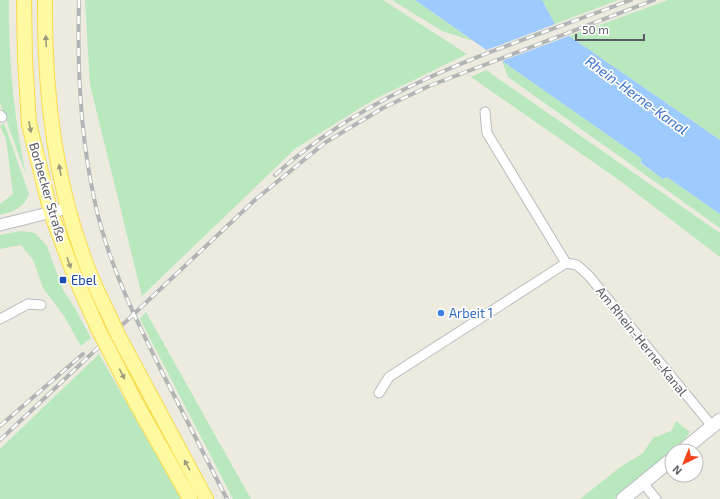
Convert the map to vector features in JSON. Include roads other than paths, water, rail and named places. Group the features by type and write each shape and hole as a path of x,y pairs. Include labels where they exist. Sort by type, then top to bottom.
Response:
{"main road":[{"name":"Borbecker Straße","path":"24,0 24,59 29,124 51,213 74,277 100,333 136,403 190,499"},
{"name":"Borbecker Straße","path":"45,0 51,115 68,208 85,262 118,335 206,499"},
{"path":"692,443 716,423"},
{"path":"623,499 664,466"}],"street":[{"path":"379,393 389,377 566,263 487,133 485,112"},
{"path":"0,225 68,208"},
{"name":"Am Rhein-Herne-Kanal","path":"566,263 577,265 589,276 716,423"},
{"path":"0,319 28,304 42,305"},
{"path":"643,483 656,499"}],"water":[{"name":"Rhein-Herne-Kanal","path":"415,0 542,0 555,24 569,36 720,140 720,214 667,177 663,179 641,163 642,159"}],"railway":[{"path":"79,0 80,100 85,149 94,198 106,245 133,312 227,499"},
{"path":"275,175 314,143 356,116 399,92 490,52 631,0"},
{"path":"0,440 256,199 326,142 383,108 429,86 654,0"},
{"path":"0,426 83,354"}],"place":[{"name":"Ebel","path":"63,280"},
{"name":"Arbeit 1","path":"441,313"}]}
